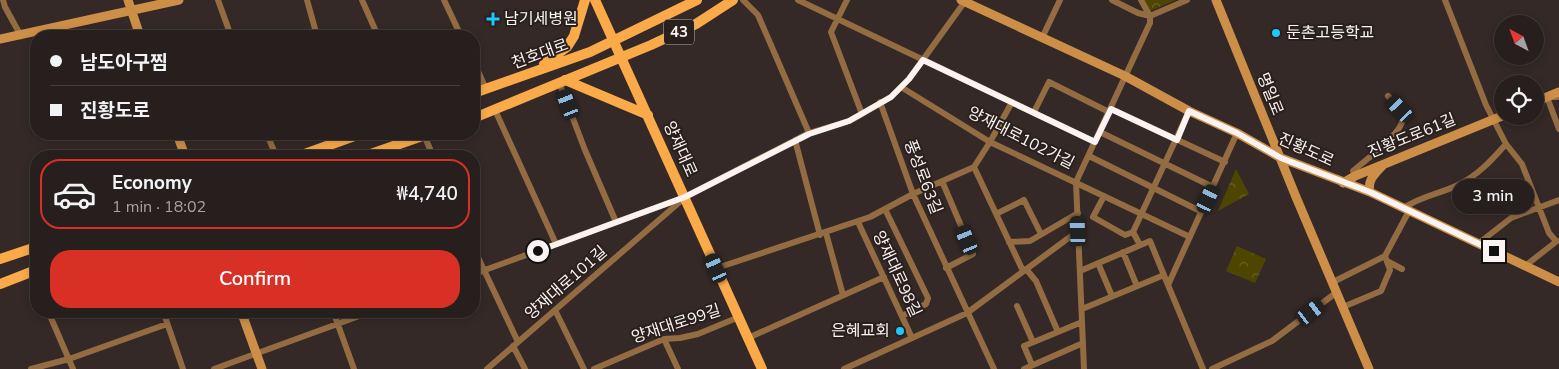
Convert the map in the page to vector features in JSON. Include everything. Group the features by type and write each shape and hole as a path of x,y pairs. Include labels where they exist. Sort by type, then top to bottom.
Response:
{"main road":[{"path":"529,74 558,56 567,47 574,36 585,0"},
{"name":"양재대로","path":"595,0 762,369"},
{"name":"천호대로","path":"480,91 590,52 697,0"},
{"name":"천호대로","path":"480,116 622,58 696,24 733,0"},
{"path":"562,81 648,115"},
{"path":"316,150 343,140"},
{"path":"382,150 409,140"},
{"path":"1,256 30,249"},
{"path":"0,284 30,276"}],"street":[{"path":"128,0 138,30"},
{"path":"47,30 179,0"},
{"path":"218,0 229,30"},
{"path":"307,0 316,30"},
{"path":"362,0 374,30"},
{"path":"444,0 458,30"},
{"path":"743,0 758,15 809,134"},
{"path":"798,0 1095,142"},
{"path":"847,0 831,32 862,114"},
{"path":"1042,38 1060,0"},
{"path":"1112,0 1138,13 1150,16 1187,0"},
{"path":"1084,369 1076,182 1150,23 1150,16 1141,0"},
{"name":"명일로","path":"1216,0 1303,214 1369,369"},
{"path":"1445,0 1486,105 1494,114"},
{"path":"480,272 685,197 794,140 849,121 862,114 891,97 909,79 964,1"},
{"name":"진황도로","path":"964,1 1124,76 1189,111 1237,133 1281,158 1370,192 1559,282"},
{"path":"3,5 21,36"},
{"path":"0,39 30,34"},
{"path":"480,76 486,89"},
{"name":"천호대로","path":"562,81 585,150 616,222"},
{"path":"1034,112 1050,82 1225,162"},
{"name":"양재대로102가길","path":"901,87 990,142 1190,238"},
{"path":"1544,98 1559,92"},
{"path":"1355,176 1353,171 1401,128 1403,115 1388,96"},
{"path":"1547,97 1559,97"},
{"path":"1547,97 1559,129"},
{"name":"풍성로63길","path":"880,102 913,194 994,369"},
{"path":"716,268 858,222 913,194 974,167 1012,102"},
{"path":"495,110 556,244"},
{"path":"1104,196 1093,217 1125,235 1133,232 1189,111"},
{"name":"진황도로61길","path":"1343,183 1386,162 1494,120"},
{"path":"1500,125 1506,144 1522,164 1549,233 1557,241 1525,266"},
{"path":"1100,132 1213,187"},
{"path":"1168,286 1237,133"},
{"path":"794,140 843,296"},
{"path":"1343,307 1381,291 1390,270 1386,259 1406,210 1412,202 1457,186 1478,175 1506,144"},
{"path":"1089,156 1202,212"},
{"path":"1370,192 1368,185 1370,180 1386,162"},
{"path":"974,167 1024,270 1036,281 1058,332"},
{"path":"942,181 973,254 946,268"},
{"name":"양재대로101길","path":"488,369 685,197"},
{"path":"996,214 1024,200 1041,234"},
{"path":"1479,244 1511,218 1559,200"},
{"path":"885,209 928,298 926,304 902,316"},
{"path":"1009,242 1030,241 1078,213"},
{"name":"양재대로98길","path":"858,222 912,338"},
{"name":"양재대로98길","path":"844,369 853,367 967,313 1078,231"},
{"path":"1133,232 1140,245"},
{"path":"1080,271 1150,241 1203,369"},
{"path":"1123,252 1138,286"},
{"path":"1333,282 1386,259"},
{"path":"1386,259 1402,269"},
{"path":"1098,263 1112,296"},
{"path":"480,264 516,344 525,369"},
{"path":"1082,309 1164,275"},
{"path":"748,338 884,277"},
{"path":"1212,369 1272,341 1337,292"},
{"path":"1017,306 1034,342"},
{"path":"555,310 584,369"},
{"name":"양재대로99길","path":"594,369 604,367 664,339 698,334 739,317"},
{"path":"51,318 73,369"},
{"path":"165,318 183,369"},
{"path":"243,318 262,369"},
{"path":"336,318 354,369"},
{"path":"214,369 354,318"},
{"path":"1032,365 1024,346 1082,322"},
{"path":"30,369 69,360 167,324"},
{"path":"664,339 678,369"},
{"path":"1024,369 1083,343"}],"green space":[{"path":"1143,0 1176,0 1150,11"},
{"path":"1236,169 1249,194 1218,211"},
{"path":"1237,246 1266,259 1255,283 1226,271"}],"place":[{"name":"남기세병원","path":"493,19"},
{"name":"둔촌고등학교","path":"1276,33"},
{"name":"은혜교회","path":"900,331"}],"route":[{"path":"538,251 685,197 794,140 849,121 891,97 909,79 923,60 1095,142 1111,109 1177,140 1189,111 1237,133 1281,158 1370,192 1494,251"}]}
